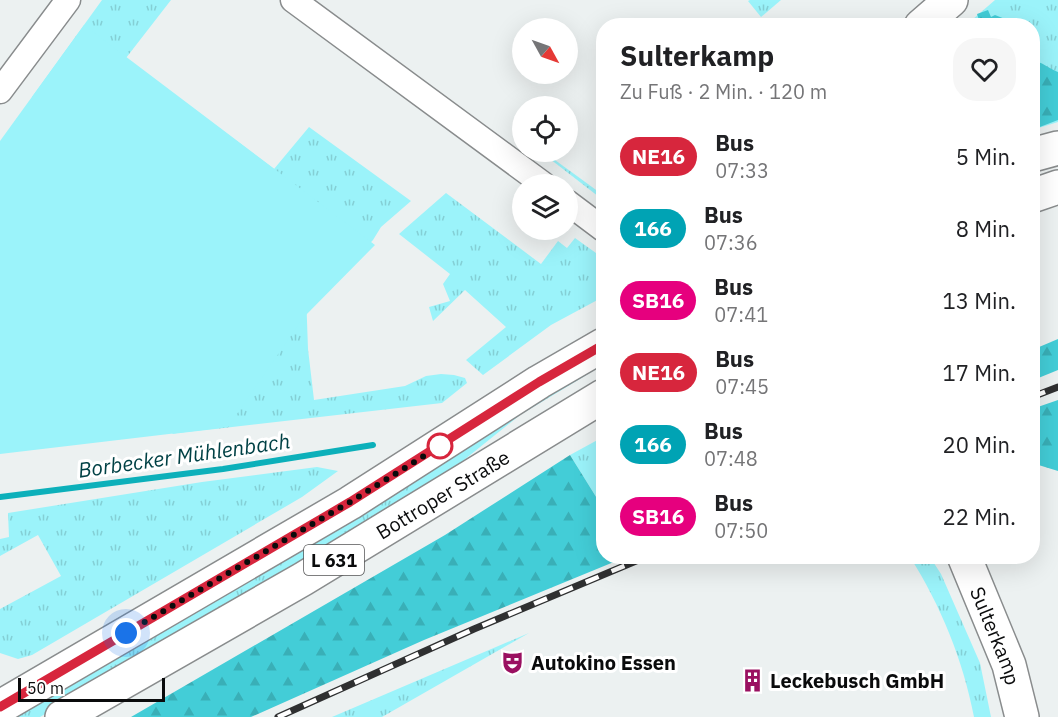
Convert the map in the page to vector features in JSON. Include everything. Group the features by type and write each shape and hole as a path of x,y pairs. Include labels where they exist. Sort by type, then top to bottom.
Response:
{"main road":[{"path":"930,18 951,0"},
{"path":"1040,154 1058,148"},
{"path":"1040,193 1058,187"},
{"name":"Bottroper Straße","path":"0,707 350,502 539,382 596,349"},
{"name":"Bottroper Straße","path":"62,717 303,579 596,400"},
{"name":"Sulterkamp","path":"967,564 1009,665 1022,717"},
{"path":"0,682 45,681"}],"street":[{"path":"0,91 68,0"},
{"path":"293,0 529,174"},
{"path":"578,210 596,224"}],"green space":[{"path":"102,0 171,0 126,58 274,169 309,127 411,201 381,227 373,240 328,289 38,102 32,97"},
{"path":"781,0 761,17 748,1"},
{"path":"995,0 1058,0 1058,122 1040,128 1040,18 974,18"},
{"path":"988,10 991,17 995,15 1002,18 978,18 977,14"},
{"path":"84,25 375,245 303,318 228,427 0,454 0,141"},
{"path":"1040,63 1058,72 1058,120 1040,127"},
{"path":"554,162 558,162 574,174 569,174"},
{"path":"578,177 596,190 596,195 578,181"},
{"path":"446,193 541,264 558,241 567,248 573,240 578,240 596,253 596,301 551,325 483,375 466,360 506,327 465,290 433,321 429,307 450,301 443,284 450,274 399,234"},
{"path":"306,293 308,349 314,400 405,386 426,376 441,374 465,378 467,383 442,403 172,434"},
{"path":"1058,339 1058,370 1040,377 1040,347"},
{"path":"596,363 596,369 520,415 444,476 40,717 13,717"},
{"path":"1058,400 1058,471 1040,465 1040,406"},
{"path":"596,441 596,497 570,455"},
{"path":"570,455 596,497 596,564 609,564 424,640 251,717 131,717 445,535"},
{"path":"317,467 338,471 302,497 32,655 18,659 0,653 0,609 61,576 38,535 0,556 0,539 9,537 8,513 202,482"},
{"path":"914,564 935,564 941,574 980,663 991,717 974,717 964,675 950,634"},
{"path":"529,633 382,717 332,717"}],"waterway":[{"name":"Borbecker Mühlenbach","path":"0,497 223,469 373,445"}],"railway":[{"path":"1040,394 1058,387"},
{"path":"278,717 474,629 629,564"}],"bus line":[{"name":"NE16","path":"0,707 350,502 423,458 539,382 596,349"}],"place":[{"name":"Autokino Essen","path":"513,662"},
{"name":"Leckebusch GmbH","path":"752,680"}],"route":[{"path":"126,633 350,502 440,446"}]}
